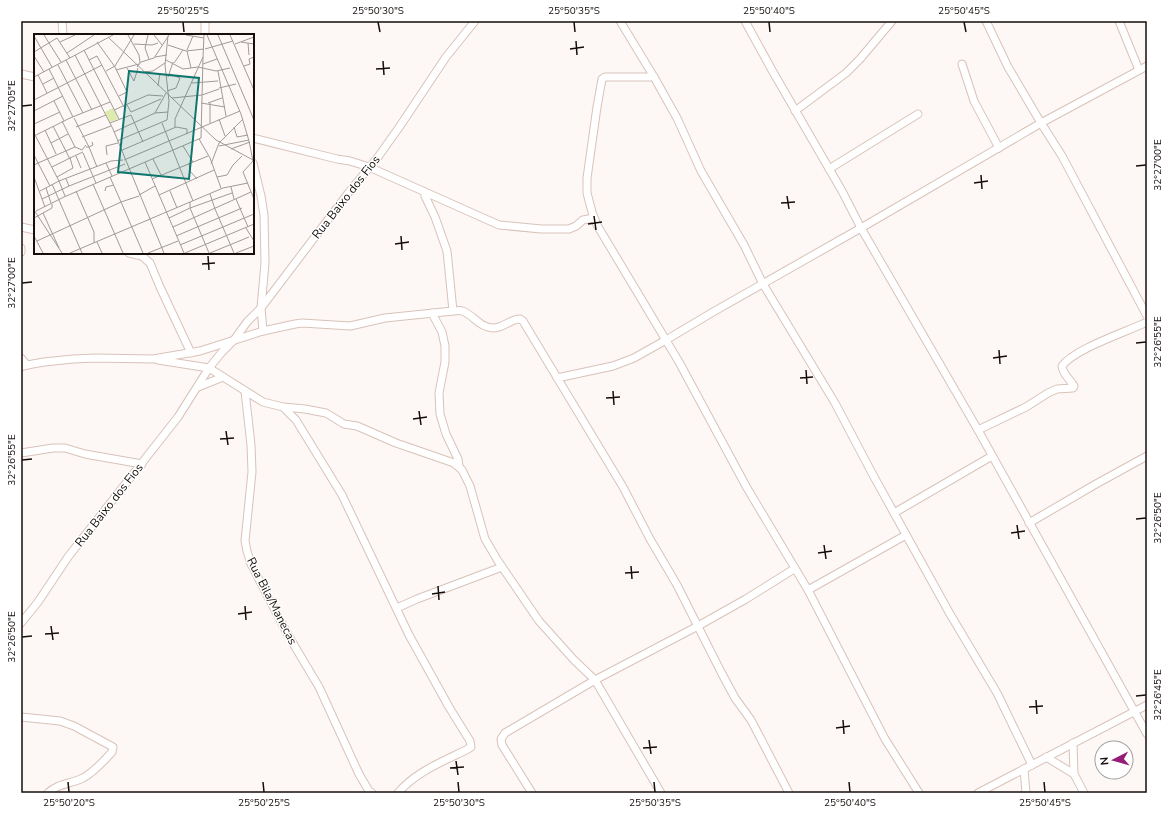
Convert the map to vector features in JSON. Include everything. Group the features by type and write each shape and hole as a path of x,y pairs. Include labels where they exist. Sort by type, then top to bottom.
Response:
{"street":[{"path":"62,21 63,34"},
{"path":"205,21 205,34"},
{"name":"Rua Baixo dos Fios","path":"21,623 38,602 68,557 178,417 209,368 234,340 247,322 261,308 400,126 446,57 476,21"},
{"path":"620,21 677,118 701,171 744,245 763,284 835,403 906,536 997,693 1032,765"},
{"path":"745,21 861,228 978,430 1147,734"},
{"path":"795,111 846,73 860,59 892,21"},
{"path":"986,21 1008,67 1062,156 1147,316"},
{"path":"1119,21 1138,70"},
{"path":"962,64 974,101 999,148"},
{"path":"557,378 624,362 666,340 1041,123 1147,66"},
{"path":"21,74 34,77"},
{"path":"654,77 605,77 602,79 587,178 587,193 594,218 603,236 666,340 747,488 794,569 808,590 885,739 919,793"},
{"path":"829,169 918,114"},
{"path":"254,138 350,161 369,167 499,225 541,230 569,229 576,226 583,220 594,218"},
{"path":"254,167 264,215 265,263 261,308 263,331"},
{"path":"425,192 425,196 435,217 447,251 453,311"},
{"path":"21,227 34,230"},
{"path":"133,254 142,256 150,263 191,353"},
{"path":"152,359 191,353 263,331 302,323 350,326 385,318 453,311 462,311 484,326 493,328 503,326 513,319 522,320 623,487 735,698 751,720 789,793"},
{"path":"432,313 442,332 444,346 445,362 439,393 440,414 446,434 458,459 459,466 470,486 485,539 502,567 539,621 574,660 595,680 661,793"},
{"path":"978,430 1026,407 1057,389 1073,388 1074,386 1063,371 1062,366 1066,362 1088,348 1147,322"},
{"path":"21,358 24,366 95,358 152,359 209,368 263,402 283,407 326,413 344,424 357,426 396,443 459,466"},
{"path":"198,387 223,377"},
{"name":"Rua Bila/Manecas","path":"245,391 251,445 252,472 246,534 246,551 251,564 283,625 319,687 359,774 369,792 372,793"},
{"path":"283,407 296,420 342,495 375,567 397,608 409,635 449,707 470,741 471,745 468,749 408,781 397,793"},
{"path":"21,453 53,448 65,448 85,454 142,464"},
{"path":"894,513 992,456"},
{"path":"1029,523 1147,456"},
{"path":"808,590 906,536"},
{"path":"397,608 502,567"},
{"path":"532,793 502,745 502,735 595,680 746,599 794,569"},
{"path":"978,793 1147,705"},
{"path":"21,717 60,721 74,726 113,747 114,750 88,775 82,779 57,786 48,793"},
{"path":"1073,743 1074,774 1084,793"},
{"path":"1046,757 1074,774"},
{"path":"1024,769 1026,793"}]}
